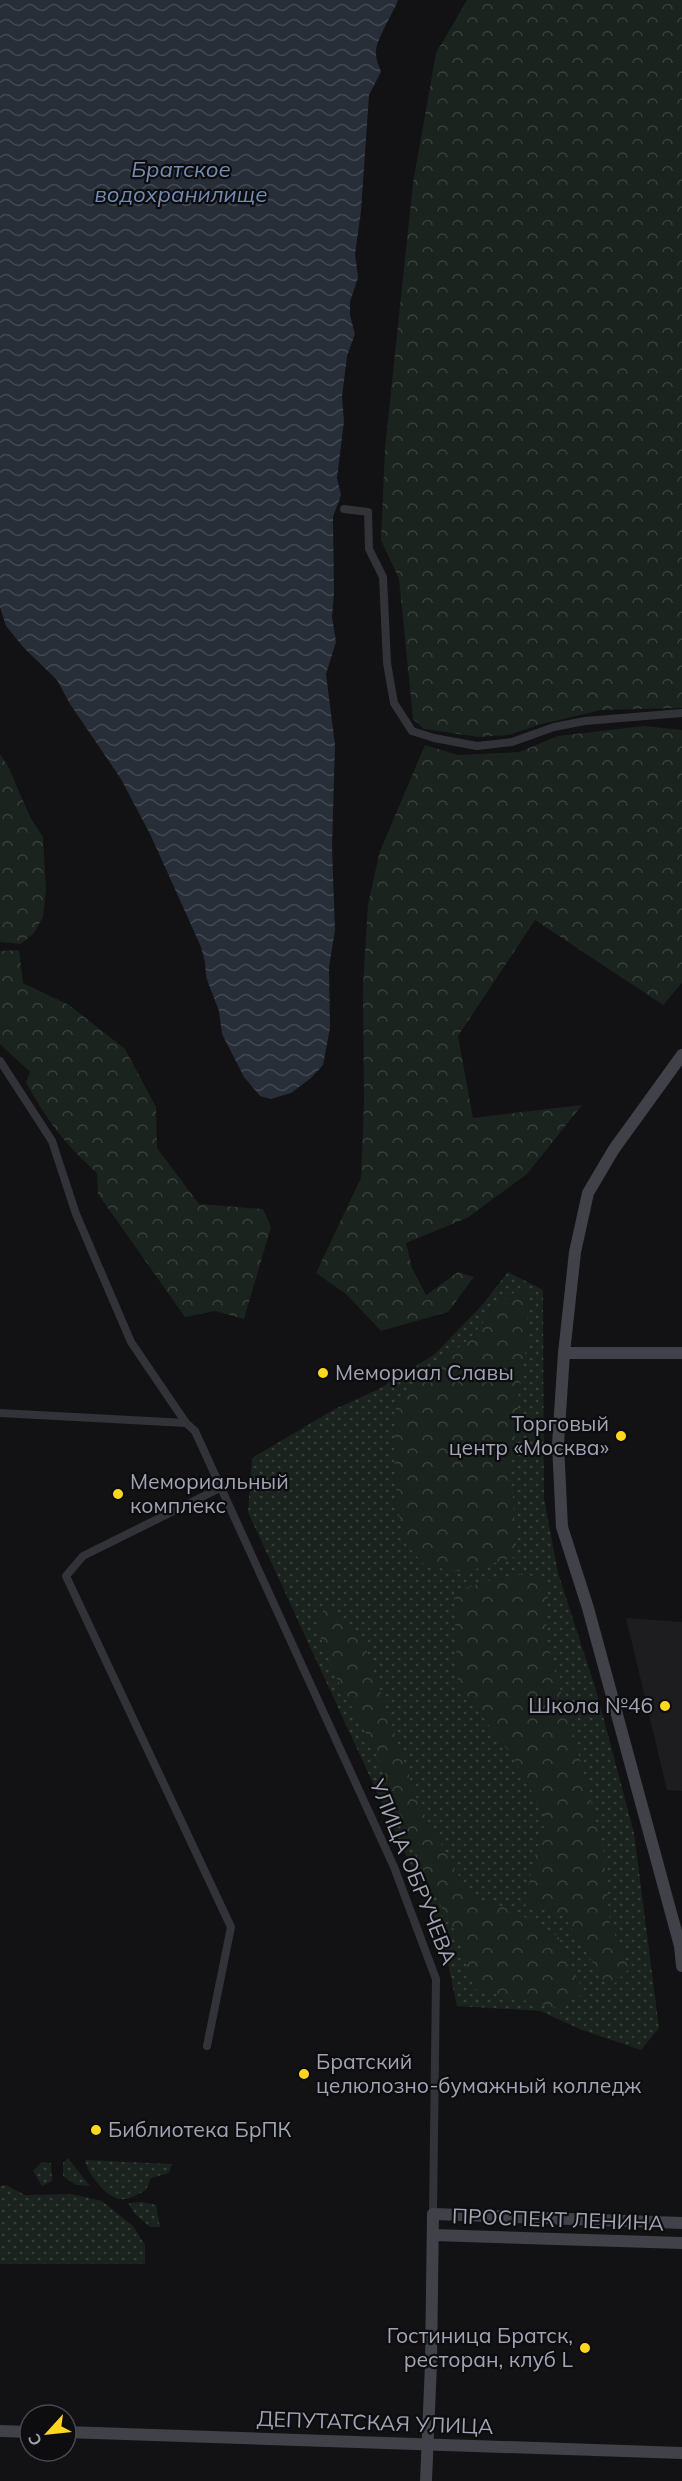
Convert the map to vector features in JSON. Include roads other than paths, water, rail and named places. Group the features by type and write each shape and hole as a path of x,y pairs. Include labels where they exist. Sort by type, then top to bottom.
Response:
{"street":[{"path":"344,509 368,512 369,549 383,577 387,663 394,703 412,731 434,738 477,746 512,742 554,727 585,721 682,713"},
{"path":"682,1055 614,1149 588,1193 575,1252 564,1353 558,1444 562,1527 588,1608 680,1946 682,1966"},
{"name":"УЛИЦА ОБРУЧЕВА","path":"0,1061 52,1141 76,1214 131,1342 186,1424 195,1431 222,1487 394,1867 436,1979 431,2364 426,2481"},
{"path":"564,1353 682,1353"},
{"path":"0,1413 186,1424"},
{"path":"207,2046 231,1927 66,1576 83,1556 222,1487"},
{"name":"ПРОСПЕКТ ЛЕНИНА","path":"433,2214 682,2223"},
{"name":"ПРОСПЕКТ ЛЕНИНА","path":"433,2235 682,2243"},
{"path":"0,2431 18,2432"},
{"name":"ДЕПУТАТСКАЯ УЛИЦА","path":"78,2432 682,2453"}],"water":[{"name":"Братское водохранилище","path":"0,0 398,0 376,48 381,72 369,95 361,211 355,254 358,277 350,302 350,315 355,334 347,356 342,397 344,421 337,478 341,495 333,517 332,617 336,642 326,674 335,745 332,847 335,930 329,967 330,1028 323,1065 311,1078 291,1093 271,1099 260,1096 244,1077 222,1034 219,1011 206,977 201,947 151,836 121,779 70,704 57,680 24,648 6,626 0,607"}],"place":[{"name":"Мемориал Славы","path":"323,1373"},
{"name":"Торговый центр «Москва»","path":"621,1436"},
{"name":"Мемориальный комплекс","path":"118,1494"},
{"name":"Школа №46","path":"665,1706"},
{"name":"Братский целюлозно-бумажный колледж","path":"304,2074"},
{"name":"Библиотека БрПК","path":"96,2130"},
{"name":"Гостиница Братск, ресторан, клуб L","path":"585,2348"}]}
